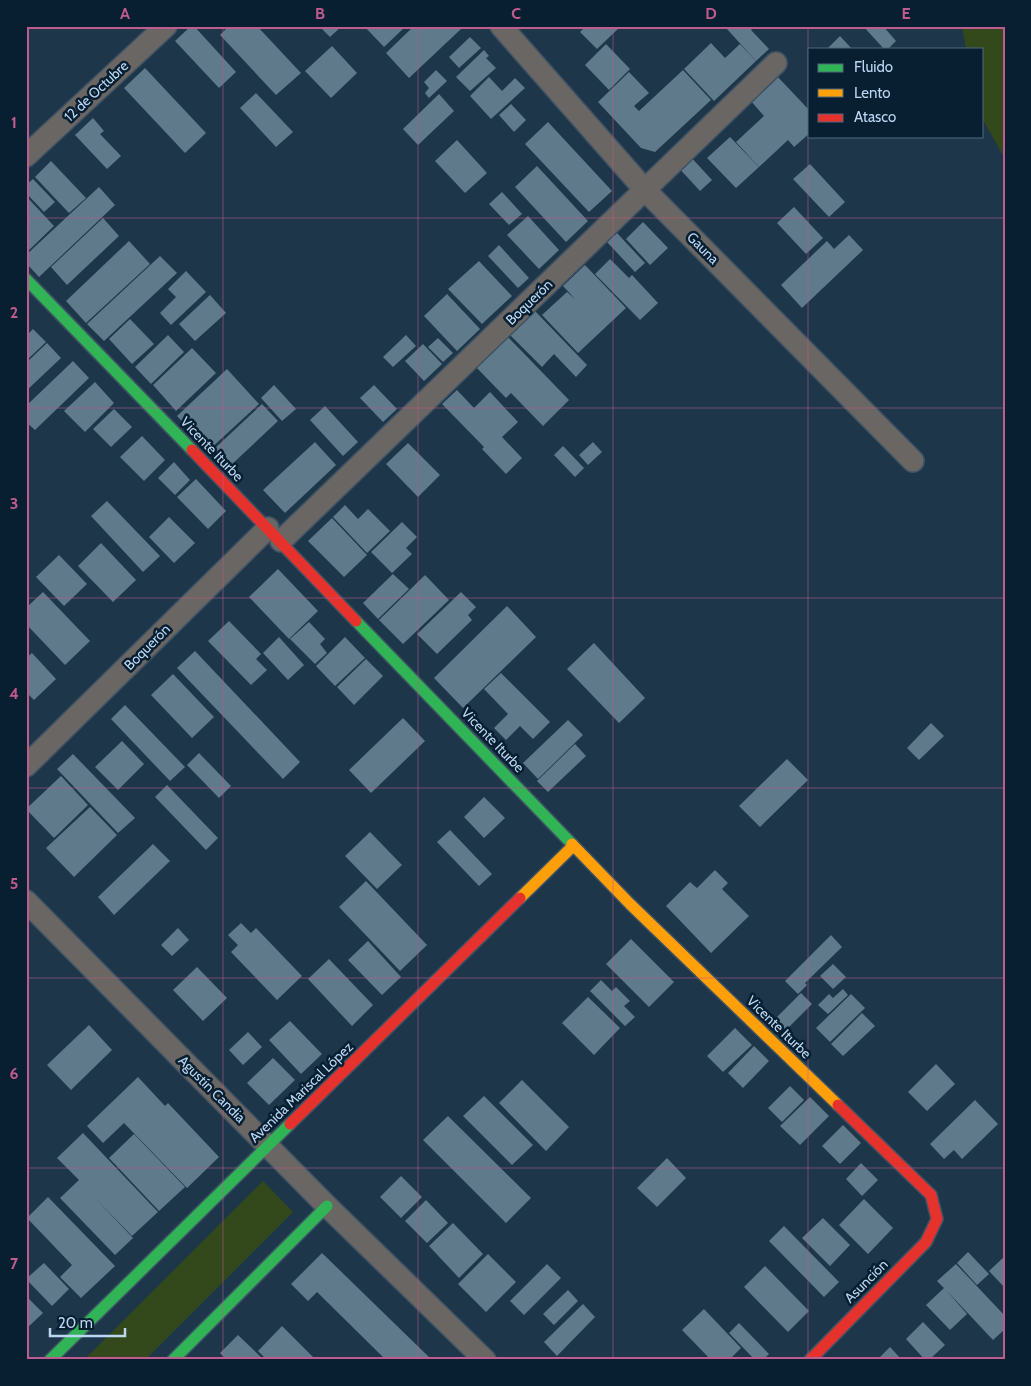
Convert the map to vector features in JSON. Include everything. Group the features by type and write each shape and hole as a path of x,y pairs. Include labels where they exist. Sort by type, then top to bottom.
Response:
{"street":[{"name":"12 de Octubre","path":"26,156 166,26"},
{"name":"Gauna","path":"501,26 645,190 913,461"},
{"name":"Boquerón","path":"26,766 645,190 776,63"},
{"name":"Vicente Iturbe","path":"26,279 630,904 931,1195 937,1219"},
{"name":"Avenida Mariscal López","path":"50,1360 574,846"},
{"name":"Agustín Candia","path":"26,901 327,1206 485,1360"},
{"path":"172,1360 327,1206"},
{"name":"Asunción","path":"810,1360 926,1242 937,1219"}],"green space":[{"path":"962,26 1005,26 1005,159 984,122 984,48 966,48"},
{"path":"263,1181 293,1212 145,1360 84,1360"}],"building":[{"path":"191,26 194,26 236,72 219,88 175,41"},
{"path":"229,26 257,26 301,73 276,95 220,35"},
{"path":"319,26 342,26 330,37"},
{"path":"364,26 406,26 384,47"},
{"path":"414,26 458,26 461,29 409,78 386,53"},
{"path":"586,26 621,26 597,49 580,32"},
{"path":"730,26 755,26 751,30 769,49 756,61 727,29"},
{"path":"863,26 883,26 896,41 889,48 883,48"},
{"path":"840,36 851,48 828,48"},
{"path":"470,37 481,48 459,68 449,57"},
{"path":"711,43 725,58 740,44 756,61 714,101 684,69"},
{"path":"606,44 630,69 609,90 585,65"},
{"path":"332,46 357,73 331,98 305,71"},
{"path":"484,50 489,56 486,58 496,68 470,91 456,77"},
{"path":"145,68 206,133 185,153 124,88"},
{"path":"436,70 447,81 429,98 425,93 429,88 424,82"},
{"path":"683,70 711,100 655,152 641,148 598,102 629,72 649,93 634,106 639,111"},
{"path":"776,75 808,109 808,135 794,147 788,140 759,167 736,142 764,116 750,100"},
{"path":"489,77 502,91 515,78 525,88 491,119 470,96"},
{"path":"256,93 293,132 276,147 240,108"},
{"path":"439,94 454,111 418,145 403,129"},
{"path":"511,104 526,120 514,132 499,115"},
{"path":"93,118 104,131 100,134 121,156 107,169 75,135"},
{"path":"548,122 612,191 589,212 525,144"},
{"path":"730,137 759,167 736,188 707,158"},
{"path":"457,140 487,173 465,193 435,161"},
{"path":"689,155 712,180 700,191 677,166"},
{"path":"51,161 86,198 69,213 35,177"},
{"path":"810,164 845,202 829,217 793,179"},
{"path":"537,166 588,221 566,242 515,187"},
{"path":"33,179 55,202 44,212 26,193 26,185"},
{"path":"99,187 115,205 39,277 26,263 26,255"},
{"path":"502,192 522,214 509,225 489,204"},
{"path":"26,196 54,226 26,253"},
{"path":"794,207 823,238 806,254 777,223"},
{"path":"528,216 559,250 539,269 507,235"},
{"path":"103,218 119,236 67,285 51,267"},
{"path":"643,222 668,248 650,265 626,239"},
{"path":"617,233 645,263 635,272 607,242"},
{"path":"849,235 863,250 802,308 781,285 827,241 834,249"},
{"path":"129,241 150,264 86,323 66,301"},
{"path":"499,245 529,278 518,288 488,256"},
{"path":"160,256 177,273 104,341 87,324"},
{"path":"610,259 629,278 632,275 658,303 640,320 595,274"},
{"path":"479,261 512,296 482,324 448,289"},
{"path":"585,265 626,308 578,353 542,315 567,292 575,299 563,286"},
{"path":"186,271 206,292 171,325 160,313 176,297 168,289"},
{"path":"447,294 480,329 457,351 424,316"},
{"path":"210,295 226,313 195,341 179,324"},
{"path":"535,311 587,365 576,377 554,354 542,367 510,335"},
{"path":"130,319 154,344 132,364 109,339"},
{"path":"33,329 46,342 26,361 26,336"},
{"path":"505,334 569,400 543,426 511,393 506,398 473,364"},
{"path":"168,335 184,352 151,384 135,367"},
{"path":"406,335 416,346 393,367 383,357"},
{"path":"438,338 453,353 443,362 428,347"},
{"path":"47,343 61,358 26,391 26,363"},
{"path":"423,344 442,364 424,381 405,361"},
{"path":"192,348 216,373 176,411 153,385"},
{"path":"73,361 89,378 35,430 26,422 26,406"},
{"path":"227,369 259,404 209,450 177,416"},
{"path":"95,382 114,403 85,432 64,411"},
{"path":"274,385 296,409 282,421 261,398"},
{"path":"374,385 397,409 383,422 360,398"},
{"path":"457,390 474,408 490,392 518,422 502,437 522,458 506,474 482,449 484,447 442,404"},
{"path":"262,404 278,421 229,467 213,450"},
{"path":"325,406 358,442 343,456 310,420"},
{"path":"114,409 132,427 111,447 93,429"},
{"path":"142,436 165,460 144,481 120,457"},
{"path":"315,442 336,465 285,513 263,490"},
{"path":"593,442 602,452 588,465 579,455"},
{"path":"408,443 440,475 418,497 386,464"},
{"path":"563,446 584,468 575,477 554,455"},
{"path":"174,462 190,480 175,495 158,478"},
{"path":"196,479 226,511 208,529 177,497"},
{"path":"107,501 160,556 143,572 91,516"},
{"path":"345,505 358,519 368,509 390,531 367,553 333,517"},
{"path":"169,517 195,543 174,563 149,537"},
{"path":"332,518 367,555 344,577 308,541"},
{"path":"402,522 417,537 406,548 412,554 392,573 371,552"},
{"path":"101,543 136,580 113,602 78,566"},
{"path":"59,555 87,584 64,606 36,577"},
{"path":"278,569 318,611 289,639 249,597"},
{"path":"393,574 409,589 378,619 363,603"},
{"path":"425,575 449,600 403,644 379,620"},
{"path":"43,592 90,641 65,665 26,624 26,608"},
{"path":"461,592 476,607 468,615 472,620 437,654 417,634"},
{"path":"507,606 536,637 463,708 434,678"},
{"path":"229,621 261,654 256,659 267,670 251,685 208,641"},
{"path":"309,622 325,639 320,644 327,653 315,664 290,639"},
{"path":"279,637 304,665 288,680 263,653"},
{"path":"345,637 365,658 335,686 316,666"},
{"path":"594,643 645,698 619,723 567,669"},
{"path":"195,651 300,762 283,779 177,668"},
{"path":"32,653 56,679 34,700 26,692 26,658"},
{"path":"366,659 383,676 354,705 337,687"},
{"path":"501,673 550,722 533,739 520,726 506,740 494,728 508,714 484,689"},
{"path":"173,674 214,717 192,738 151,695"},
{"path":"125,705 185,767 170,781 111,719"},
{"path":"403,718 425,741 371,793 349,770"},
{"path":"568,720 583,735 538,779 523,763"},
{"path":"931,723 944,736 919,760 907,748"},
{"path":"122,741 144,764 118,790 95,767"},
{"path":"575,744 586,756 548,792 537,781"},
{"path":"199,753 231,786 219,798 187,765"},
{"path":"73,754 135,818 118,833 57,769"},
{"path":"787,759 808,780 760,827 739,806"},
{"path":"61,776 88,805 54,838 26,809"},
{"path":"167,785 218,838 206,850 155,797"},
{"path":"484,797 505,818 484,838 464,817"},
{"path":"90,807 117,835 74,877 46,848"},
{"path":"450,830 492,874 479,886 437,842"},
{"path":"370,832 402,865 377,889 345,856"},
{"path":"153,844 170,861 114,915 98,897"},
{"path":"715,870 728,883 722,889 749,916 711,953 666,906 690,882 697,888"},
{"path":"366,881 427,945 400,971 339,907"},
{"path":"241,923 251,933 256,928 302,976 277,1000 231,952 238,945 228,935"},
{"path":"178,928 189,940 172,956 161,945"},
{"path":"831,935 842,947 805,983 807,985 798,994 785,981"},
{"path":"631,939 674,982 649,1007 606,964"},
{"path":"368,941 401,977 382,995 348,960"},
{"path":"329,959 373,1005 352,1026 308,979"},
{"path":"833,964 846,977 833,989 820,976"},
{"path":"197,967 227,998 203,1021 173,990"},
{"path":"601,980 612,991 616,987 630,1001 624,1006 635,1017 625,1026 590,991"},
{"path":"843,989 848,995 828,1014 818,1005 829,994 833,998"},
{"path":"801,993 812,1004 786,1030 775,1019"},
{"path":"851,994 865,1008 830,1042 816,1028"},
{"path":"588,997 620,1028 594,1055 562,1023"},
{"path":"862,1013 875,1026 843,1056 831,1044"},
{"path":"290,1021 322,1054 301,1074 269,1040"},
{"path":"89,1025 112,1050 71,1090 47,1065"},
{"path":"735,1028 752,1045 723,1072 707,1056"},
{"path":"248,1032 262,1047 243,1065 229,1050"},
{"path":"754,1046 769,1061 743,1088 728,1073"},
{"path":"273,1058 295,1080 269,1105 247,1083"},
{"path":"936,1064 955,1084 927,1111 908,1092"},
{"path":"138,1077 165,1106 168,1103 219,1157 187,1188 124,1123 103,1143 87,1126"},
{"path":"522,1080 569,1127 546,1151 499,1103"},
{"path":"790,1086 804,1100 782,1122 768,1108"},
{"path":"484,1096 533,1145 512,1165 463,1116"},
{"path":"810,1097 829,1116 800,1145 780,1126"},
{"path":"975,1100 998,1124 962,1159 954,1150 944,1159 930,1144"},
{"path":"448,1116 531,1198 506,1223 423,1140"},
{"path":"843,1125 861,1143 840,1164 822,1146"},
{"path":"83,1133 158,1212 132,1236 93,1196 133,1238 115,1255 60,1198 79,1180 57,1158"},
{"path":"134,1134 185,1187 159,1211 109,1158"},
{"path":"667,1158 686,1178 657,1207 637,1188"},
{"path":"861,1163 878,1180 862,1196 846,1179"},
{"path":"401,1176 422,1197 401,1218 380,1197"},
{"path":"48,1197 115,1266 81,1298 60,1277 72,1265 27,1218"},
{"path":"864,1199 893,1228 868,1254 839,1225"},
{"path":"426,1200 448,1223 427,1243 405,1221"},
{"path":"823,1218 850,1245 830,1266 802,1238"},
{"path":"453,1223 483,1254 459,1278 429,1246"},
{"path":"784,1226 839,1282 824,1297 769,1241"},
{"path":"968,1252 989,1274 977,1285 957,1263"},
{"path":"322,1253 431,1359 386,1360 317,1292 308,1301 291,1284"},
{"path":"488,1254 516,1282 486,1312 458,1284"},
{"path":"1005,1256 1005,1288 989,1271"},
{"path":"44,1263 69,1289 52,1306 26,1279"},
{"path":"547,1264 561,1278 524,1315 510,1301"},
{"path":"956,1264 1005,1316 1005,1329 993,1340 946,1290 967,1314 950,1330 926,1305 944,1288 937,1281"},
{"path":"765,1266 809,1311 788,1332 744,1287"},
{"path":"568,1290 578,1301 554,1325 543,1314"},
{"path":"26,1296 43,1313 26,1329"},
{"path":"583,1304 595,1317 557,1356 544,1342"},
{"path":"704,1309 741,1348 729,1360 711,1360 682,1330"},
{"path":"923,1322 945,1345 929,1360 925,1360 906,1339"},
{"path":"739,1323 769,1354 763,1360 755,1360 729,1333"},
{"path":"282,1326 316,1360 267,1360 258,1351"},
{"path":"238,1335 264,1360 227,1360 220,1353"},
{"path":"890,1347 902,1360 877,1360"}],"traffic: fast":[{"path":"26,279 192,450"},
{"path":"356,621 572,844"},
{"path":"50,1360 290,1124"},
{"path":"173,1360 327,1206"}],"traffic: slow":[{"path":"572,844 630,904 838,1105"},
{"path":"520,898 573,846"}],"traffic: jam":[{"path":"192,450 356,621"},
{"path":"290,1124 520,898"},
{"path":"810,1360 926,1242 937,1219 931,1195 838,1105"}]}
